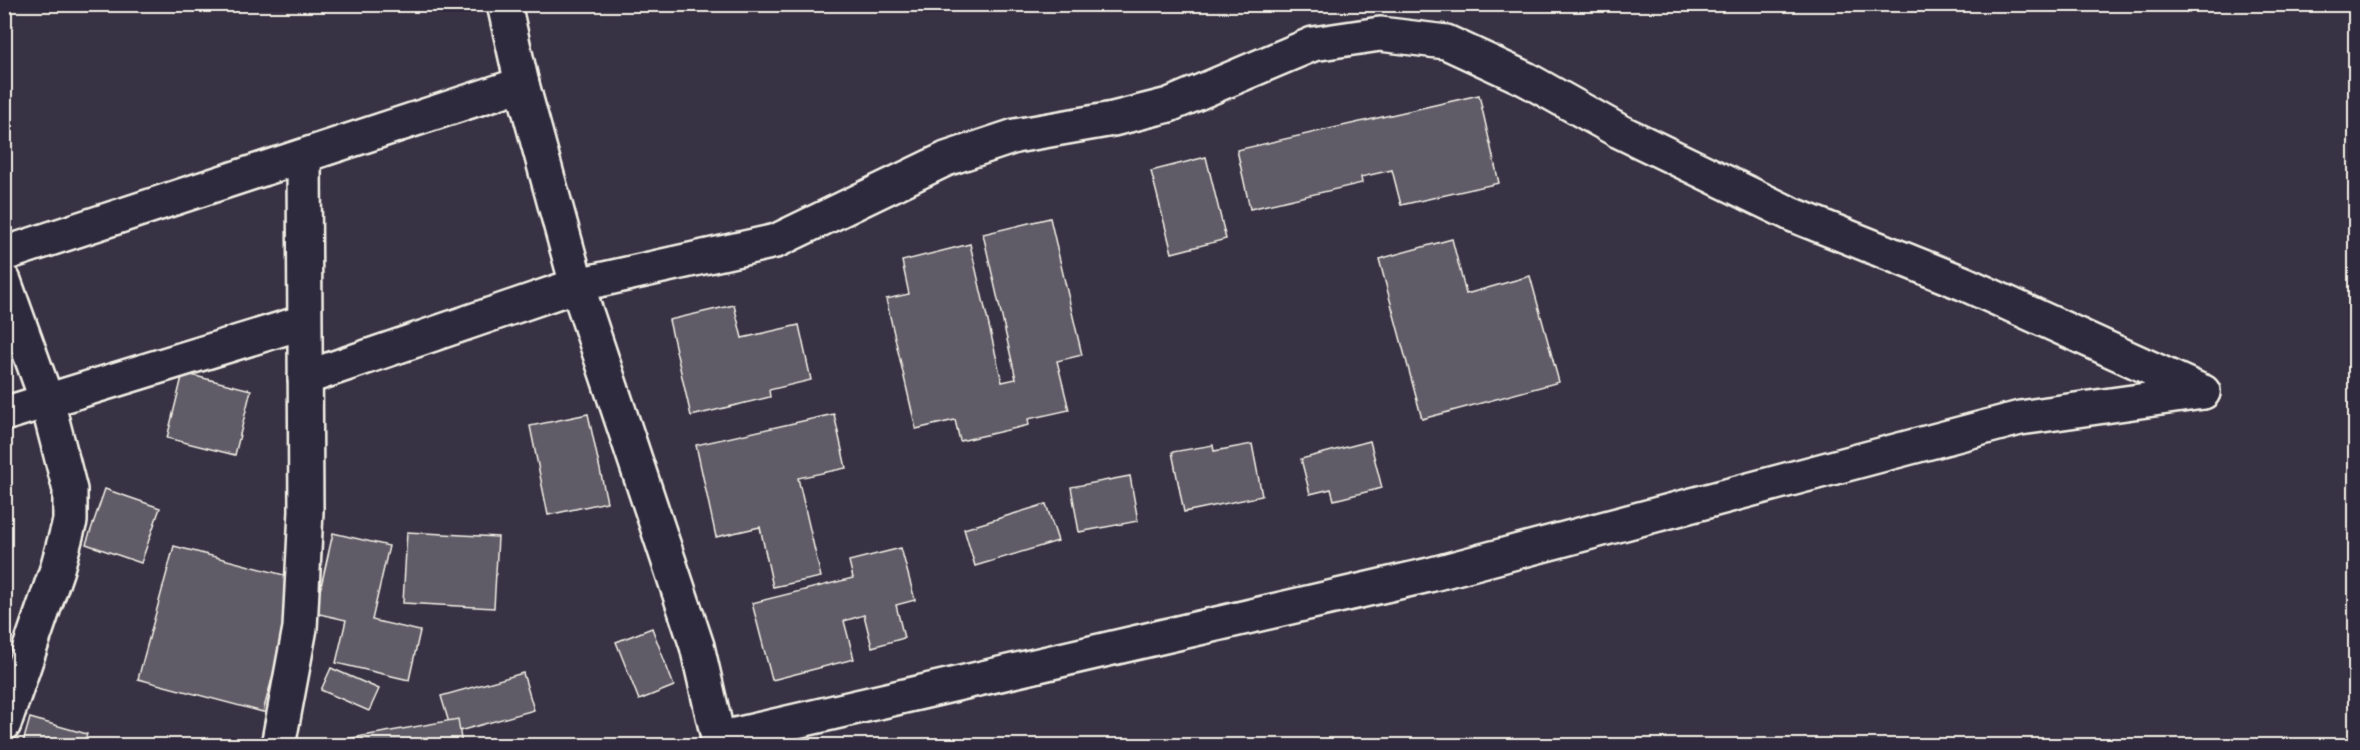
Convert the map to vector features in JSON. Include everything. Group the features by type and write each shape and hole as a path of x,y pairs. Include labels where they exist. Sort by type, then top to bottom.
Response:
{"street":[{"path":"305,378 576,285 776,241 946,159 1016,136 1113,119 1169,105 1313,44 1380,34 1446,42 1526,80 1619,131 1791,214 1963,283 2203,392 2020,418 1429,575 719,742 698,646 576,285 522,84 504,4"},
{"path":"4,254 522,84"},
{"path":"278,746 300,628 306,511 304,157"},
{"path":"4,281 46,401 70,490 70,521 53,580 4,724"},
{"path":"4,414 304,322"}],"building":[{"path":"1479,95 1499,183 1401,205 1392,170 1361,177 1362,183 1250,209 1237,150"},
{"path":"1206,157 1226,239 1172,253 1151,171"},
{"path":"1050,218 1082,355 1057,361 1069,410 1028,419 1029,425 960,441 955,420 916,429 886,299 909,294 902,261 970,244 1002,382 1016,379 983,234"},
{"path":"1452,239 1466,294 1530,276 1559,382 1422,419 1379,259"},
{"path":"734,305 742,338 799,325 811,380 769,390 770,397 691,416 669,320"},
{"path":"183,373 251,390 235,455 167,438"},
{"path":"588,414 607,502 548,515 530,426"},
{"path":"834,414 846,468 798,478 821,577 773,587 760,527 716,537 696,445"},
{"path":"1370,441 1382,488 1334,500 1331,489 1310,494 1301,459"},
{"path":"1252,444 1262,496 1184,512 1172,452 1213,445 1214,451"},
{"path":"1130,476 1138,521 1079,532 1071,487"},
{"path":"105,489 160,508 141,563 86,544"},
{"path":"1046,504 1058,541 975,566 964,529"},
{"path":"407,532 498,537 494,608 403,603"},
{"path":"333,533 389,546 372,620 420,631 409,680 336,663 346,620 315,613"},
{"path":"174,546 299,579 263,712 138,679"},
{"path":"901,548 915,600 896,605 904,638 872,647 864,615 844,621 854,659 772,680 752,603 853,578 849,561"},
{"path":"652,628 674,686 639,700 616,642"},
{"path":"331,668 379,689 369,711 321,690"},
{"path":"523,673 534,710 452,733 441,696"},
{"path":"30,718 87,734 83,746 22,746"},
{"path":"458,719 462,746 313,746 313,745"}]}
